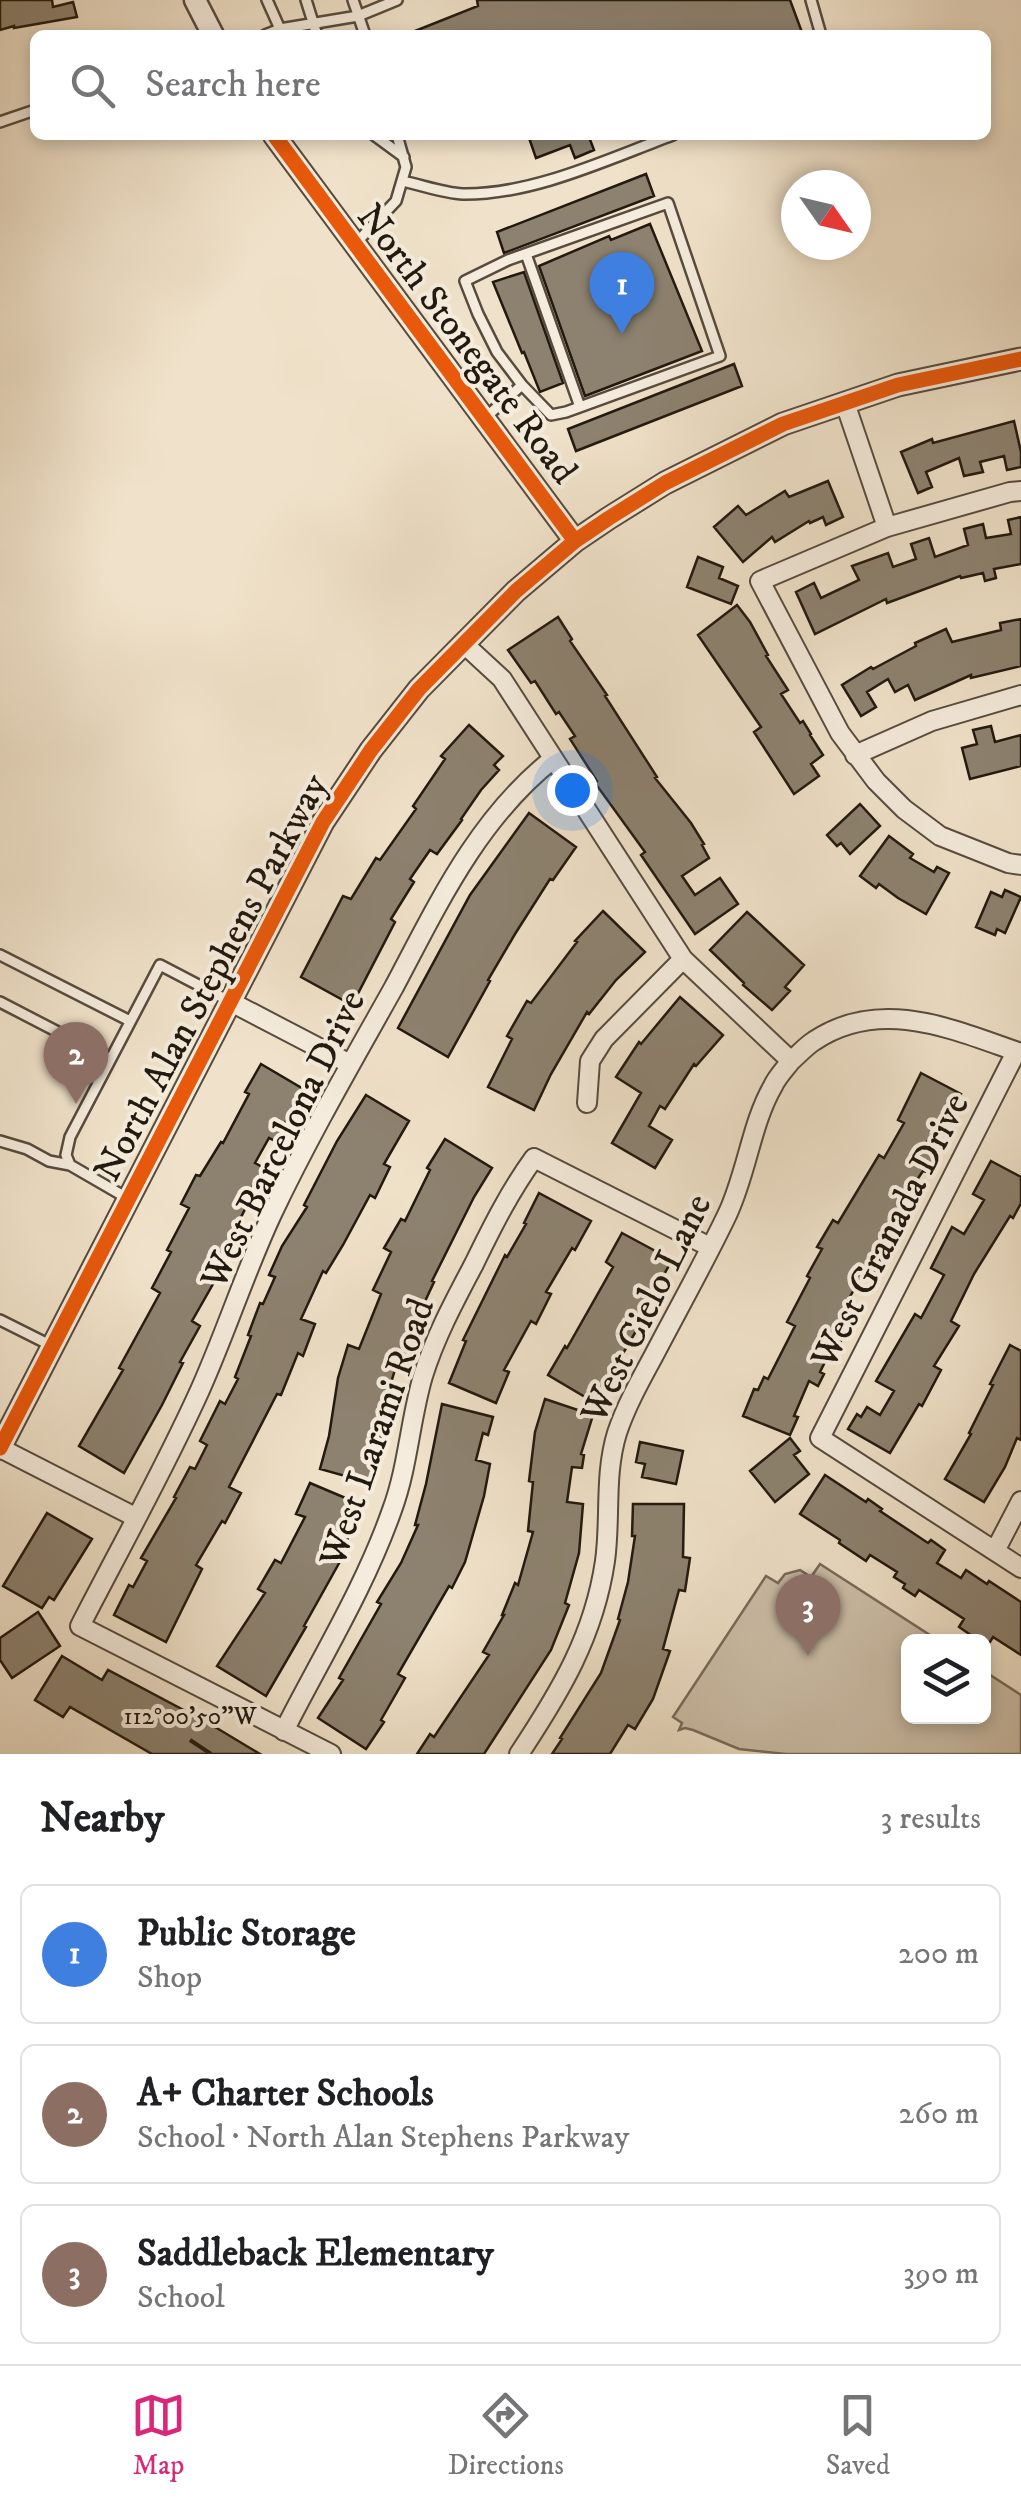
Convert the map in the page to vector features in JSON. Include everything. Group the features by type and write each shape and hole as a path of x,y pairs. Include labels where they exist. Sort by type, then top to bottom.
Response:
{"street":[{"path":"195,0 210,30"},
{"name":"North Stonegate Road","path":"278,140 574,541"},
{"name":"North Alan Stephens Parkway","path":"0,1448 323,822 371,750 419,689 516,590 574,541 665,483 784,424 898,385 1021,359"},
{"path":"845,403 888,527"},
{"path":"1021,491 888,527 760,581 840,732 876,781 940,836 1021,866"},
{"path":"463,643 502,679 683,960 791,1061 815,1040 844,1027 880,1018 913,1019 1018,1053"},
{"path":"855,755 932,720 1021,695"},
{"name":"West Barcelona Drive","path":"284,1730 80,1626 198,1394 273,1212 437,904 496,814 526,780 553,759"},
{"path":"587,1102 590,1061 604,1040 683,960"},
{"path":"229,1001 350,1064"},
{"name":"West Granada Drive","path":"995,1551 820,1438 1018,1053"},
{"name":"West Cielo Lane","path":"519,1754 559,1693 588,1629 606,1559 608,1472 618,1432 741,1182 758,1118 773,1084 791,1061"},
{"name":"West Larami Road","path":"284,1730 374,1558 405,1464 424,1373 447,1316 513,1186 534,1158 710,1248"},
{"path":"0,1448 135,1517"},
{"path":"1021,1500 995,1551 1021,1568"},
{"path":"284,1730 331,1754"}],"lane":[{"path":"268,0 280,28"},
{"path":"306,0 316,30"},
{"path":"353,0 363,30"},
{"path":"276,30 358,16 397,0"},
{"path":"810,0 820,30"},
{"path":"0,122 30,112"},
{"path":"381,140 404,157"},
{"path":"354,245 396,201 406,166 399,140"},
{"path":"402,181 459,194 506,192 659,140"},
{"path":"668,203 720,356 551,415 522,385 496,352 465,281 526,254 668,203"},
{"path":"526,254 580,408"},
{"path":"484,419 522,385"},
{"path":"0,954 130,1021"},
{"path":"70,1165 66,1155 70,1137 160,965 229,1001"},
{"path":"0,1002 110,1059"},
{"path":"0,1141 70,1165 128,1198"},
{"path":"0,1320 52,1346"}],"shaded area":[{"path":"820,1564 928,1634 901,1634 901,1724 991,1724 991,1676 1021,1695 1021,1754 786,1754 739,1749 693,1730 679,1730 682,1723 673,1717 766,1576 778,1583 785,1574 800,1570 811,1577"}],"building":[{"path":"0,0 52,0 53,7 73,2 77,17 0,30"},
{"path":"477,0 790,0 801,30 418,30 478,6"},
{"path":"530,140 590,140 594,150 575,158 570,145 536,158"},
{"path":"646,174 654,196 504,253 497,232"},
{"path":"650,224 702,351 585,396 539,266 609,236 611,240"},
{"path":"524,272 563,383 540,392 493,282"},
{"path":"734,364 742,386 576,451 568,429"},
{"path":"1014,421 1021,467 1007,470 1004,456 980,462 983,472 964,476 959,458 926,472 932,487 918,493 901,452 932,439 933,443"},
{"path":"828,481 843,517 826,525 823,517 809,521 775,542 772,537 743,562 714,527 738,506 746,515 785,491 789,497"},
{"path":"1021,517 1021,564 994,569 996,578 985,581 983,573 960,576 887,603 886,599 815,634 796,592 814,583 821,598 859,580 852,566 888,553 893,567 916,559 911,544 929,538 935,557 968,545 964,529 983,524 986,538 1011,534 1008,520"},
{"path":"698,557 723,567 719,578 738,586 731,604 687,587"},
{"path":"737,605 788,690 781,694 823,755 811,764 819,776 794,794 754,732 761,727 698,635"},
{"path":"558,617 655,778 704,844 709,858 682,876 695,895 720,878 738,904 695,934 641,855 645,852 595,783 570,739 575,736 508,650"},
{"path":"1021,619 1021,666 971,675 915,700 908,685 895,692 888,679 867,692 876,707 861,716 842,685 946,629 952,642 1001,630 1000,623"},
{"path":"469,725 503,756 494,765 499,770 437,854 430,850 410,879 414,882 391,919 395,922 352,1005 301,977 343,896 351,899 376,858 380,860 416,809 413,806 445,759 441,756"},
{"path":"991,726 995,742 1021,735 1021,766 970,779 962,748 977,744 973,730"},
{"path":"860,804 880,826 850,854 827,835"},
{"path":"529,813 576,847 515,934 448,1057 398,1028 470,895"},
{"path":"889,836 913,854 910,858 934,872 937,867 949,873 926,914 860,876"},
{"path":"1005,890 1021,897 1005,933 997,929 995,935 976,927 991,892 1002,897"},
{"path":"603,911 645,952 587,1012 534,1110 488,1087 512,1039 507,1036 527,1001 531,1003 575,941"},
{"path":"747,912 804,965 785,987 790,991 772,1010 710,950"},
{"path":"680,997 723,1035 694,1064 649,1126 672,1140 655,1168 612,1143 641,1093 616,1077 639,1042"},
{"path":"261,1064 305,1090 284,1124 290,1127 281,1144 269,1138 255,1163 264,1168 245,1200 249,1201 209,1282 213,1284 192,1321 200,1326 124,1473 79,1446 123,1370 119,1368 160,1293 152,1288 189,1208 181,1204 196,1175 200,1176 223,1143"},
{"path":"921,1073 961,1094 943,1129 936,1126 923,1149 936,1156 880,1239 889,1244 870,1280 862,1275 846,1304 849,1305 837,1327 846,1331 837,1348 833,1346 820,1372 824,1374 818,1386 809,1381 790,1435 743,1416 754,1389 758,1390 764,1377 768,1379 795,1326 787,1322 822,1249 817,1247 833,1220 838,1223 879,1155 884,1158 904,1123 898,1120"},
{"path":"366,1095 409,1121 384,1164 390,1167 375,1198 370,1195 326,1273 323,1271 301,1319 315,1324 303,1356 298,1353 281,1395 277,1394 229,1487 241,1493 196,1565 202,1569 166,1642 114,1615 147,1561 141,1558 190,1467 195,1469 207,1445 200,1441 220,1401 225,1404 238,1379 235,1377 251,1336 248,1335 275,1277 269,1275 282,1246"},
{"path":"445,1139 492,1168 405,1337 410,1339 402,1358 399,1356 386,1400 370,1483 320,1469 348,1345 359,1349 381,1294 373,1290 391,1252 384,1248 401,1219 405,1221 430,1170 427,1168"},
{"path":"991,1161 1021,1177 1021,1203 974,1274 951,1321 959,1326 934,1366 941,1370 890,1453 848,1429 867,1407 880,1415 894,1391 876,1381 915,1314 921,1318 944,1275 931,1268 952,1227 964,1234 984,1200 973,1194"},
{"path":"539,1193 591,1221 546,1292 551,1294 536,1324 531,1321 504,1370 509,1372 496,1403 449,1383 466,1341 463,1340"},
{"path":"622,1233 672,1260 597,1404 548,1375 613,1267 606,1262"},
{"path":"1010,1345 1021,1351 1021,1440 1017,1438 984,1502 945,1479 971,1434"},
{"path":"545,1399 593,1415 581,1454 582,1468 572,1467 567,1502 583,1504 579,1553 565,1603 569,1605 551,1650 484,1754 417,1754 430,1734 434,1737 489,1655 483,1652 504,1615 515,1583 518,1585 533,1532 528,1531 533,1482 529,1481 535,1432"},
{"path":"442,1404 493,1417 488,1435 483,1433 476,1460 490,1464 484,1496 465,1562 398,1674 405,1678 366,1749 318,1718 343,1680 339,1678 381,1604 377,1602 418,1525"},
{"path":"790,1438 800,1451 794,1455 809,1474 775,1502 750,1471"},
{"path":"640,1442 683,1451 676,1484 642,1477 645,1464 636,1462"},
{"path":"825,1475 866,1502 868,1499 928,1543 931,1540 945,1550 937,1563 961,1578 966,1570 1021,1602 1021,1655 993,1637 991,1640 991,1634 969,1634 959,1627 964,1619 919,1590 915,1596 894,1577 897,1572 870,1555 866,1561 800,1514"},
{"path":"310,1483 362,1505 344,1547 347,1549 266,1696 217,1666 265,1593 258,1589 275,1560 281,1563 305,1517 296,1514"},
{"path":"633,1504 684,1504 683,1557 690,1558 685,1591 679,1590 663,1649 670,1651 653,1699 635,1729 628,1725 610,1754 552,1754 601,1673 620,1620 635,1536"},
{"path":"47,1513 92,1539 54,1600 49,1597 42,1608 3,1586"},
{"path":"38,1612 60,1646 12,1678 0,1660 0,1638"},
{"path":"62,1656 102,1680 108,1670 260,1754 152,1754 70,1707 63,1717 35,1700"}],"cycle path":[{"path":"278,140 575,541"},
{"path":"0,1448 323,822 371,750 419,689 516,591 575,541 665,483 783,424 898,385 1021,359"}],"place":[{"name":"Public Storage","path":"622,334"},
{"name":"A+ Charter Schools","path":"76,1104"},
{"name":"Saddleback Elementary","path":"808,1656"}]}
